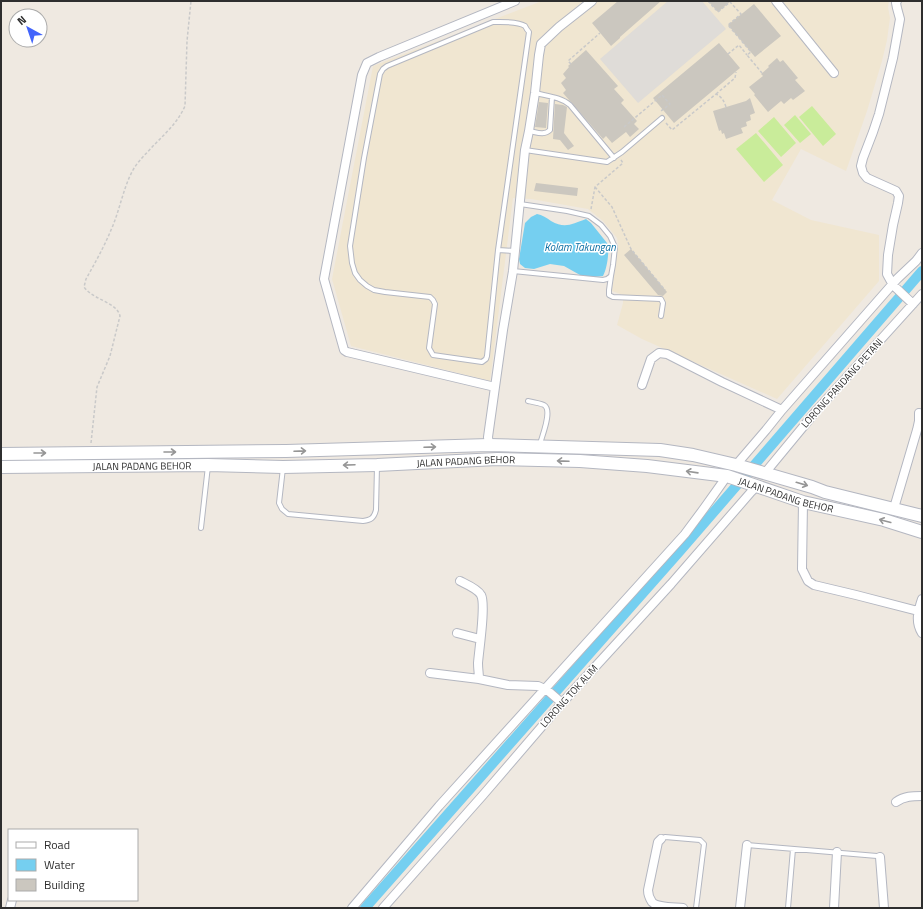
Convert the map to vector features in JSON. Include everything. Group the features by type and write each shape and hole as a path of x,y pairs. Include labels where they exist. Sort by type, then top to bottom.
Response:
{"main road":[{"name":"JALAN PADANG BEHOR","path":"1,454 286,451 489,445 660,450 693,455 736,465 825,492 922,516"},
{"path":"489,445 491,454 497,459"},
{"name":"JALAN PADANG BEHOR","path":"1,467 208,465 283,467 497,459 580,461 646,466 729,477 803,502 884,520 922,532"},
{"path":"822,506 828,504 832,500 825,492"}],"street":[{"path":"495,387 347,352 344,350 324,279 362,75 367,63 515,1"},
{"path":"489,445 488,437 513,271 525,150 530,131 539,55 542,44 559,27 592,1"},
{"path":"776,1 834,73"},
{"path":"897,1 896,3 900,19 893,58 879,114 861,166 863,173 867,178 896,191 899,196 888,255 887,274 894,286 912,303"},
{"path":"736,465 782,410 922,253"},
{"name":"LORONG PANDANG PETANI","path":"765,473 817,410 912,303 922,294"},
{"path":"642,385 651,359 659,353 668,354 722,382 782,410"},
{"path":"894,508 917,430 919,421 918,414"},
{"path":"352,908 439,806 685,534 729,477"},
{"name":"LORONG TOK ALIM","path":"383,908 483,795 561,701 666,589 757,486"},
{"path":"803,502 802,569 808,581 814,585 918,611"},
{"path":"460,581 478,591 481,595 482,620 478,666 479,679"},
{"path":"922,599 918,611 919,629 922,633"},
{"path":"457,633 480,639"},
{"path":"430,673 508,684 538,686 545,689 561,701"},
{"path":"896,802 905,797 922,796"},
{"path":"661,839 658,842 648,890 649,895 652,902 656,905 683,908"},
{"path":"740,908 747,845"},
{"path":"834,908 837,852"},
{"path":"880,857 884,908"}],"lane":[{"path":"493,22 518,24 525,26 529,32 498,250 488,356 486,360 482,362 438,357 433,355 430,348 435,304 433,300 430,297 385,292 374,290 366,286 355,273 350,246 378,82 383,69 493,22"},
{"path":"535,93 558,98 570,105 614,158"},
{"path":"530,131 543,134 550,130 552,97"},
{"path":"525,150 607,162 614,158 662,118"},
{"path":"520,204 589,216 602,225 610,236 615,248 608,290 609,295 613,297 660,299 663,303 661,316"},
{"path":"498,250 514,251"},
{"path":"513,271 603,280 611,276"},
{"path":"528,401 544,405 548,412 539,446"},
{"path":"283,467 280,503 282,509 288,514 370,520 374,517 376,510 377,464"},
{"path":"201,528 208,465"},
{"path":"661,839 700,840 704,844 696,908"},
{"path":"747,845 880,857"},
{"path":"788,908 793,848"}],"path":[{"path":"90,453 97,387 110,356 120,316 119,312 115,308 87,292 84,287 86,279 111,230 134,169 141,159 161,139 182,114 185,106 187,41 191,1"},
{"path":"708,1 718,12 730,2 741,14 728,25 751,52 747,55"},
{"path":"571,64 568,61 600,33"},
{"path":"728,54 739,45 762,73"},
{"path":"624,127 662,95 670,104 658,114 672,130 735,78 736,72"},
{"path":"716,94 723,99 726,107"},
{"path":"594,186 612,207 631,249 665,290"}],"shaded area":[{"path":"542,1 889,1 888,7 890,18 882,61 867,111 846,171 801,149 772,200 811,220 879,235 879,281 777,399 642,339 617,325 623,303 623,295 612,291 618,244 617,238 603,221 588,209 531,199 513,198 490,381 351,346 332,279 373,66"},
{"path":"668,1 702,1 726,29 638,103 600,59"}],"green space":[{"path":"812,106 836,134 823,146 799,117"},
{"path":"795,115 811,134 800,143 784,125"},
{"path":"774,117 796,143 781,157 758,131"},
{"path":"756,133 783,165 764,182 736,149"}],"water":[{"name":"Kolam Takungan","path":"537,214 560,225 568,225 586,219 591,223 608,246 608,260 603,276 593,277 580,275 564,266 550,264 534,269 525,268 520,264 519,259 525,223"}],"building":[{"path":"618,1 661,1 611,46 592,23"},
{"path":"708,1 731,1 718,12"},
{"path":"754,4 781,36 755,57 728,25"},
{"path":"719,43 740,68 674,123 653,98"},
{"path":"586,50 618,86 614,89 624,100 621,103 637,121 634,124 639,129 630,137 626,132 612,143 606,136 603,139 563,93 566,90 561,83 566,78 563,74 569,67 568,66"},
{"path":"777,58 780,62 783,60 798,78 795,80 805,91 793,100 791,98 784,104 781,101 768,112 749,87 763,76 761,74"},
{"path":"750,98 755,113 750,115 751,120 746,122 747,126 741,128 743,133 726,139 724,133 722,134 721,130 719,131 713,111 746,101"},
{"path":"539,102 548,103 546,128 535,127"},
{"path":"555,104 567,107 564,133 574,146 568,150 560,140 553,139"},
{"path":"536,183 578,188 577,196 534,191"},
{"path":"631,249 667,292 663,296 658,295 624,255"}],"waterway":[{"path":"365,908 680,551 922,271"}]}
